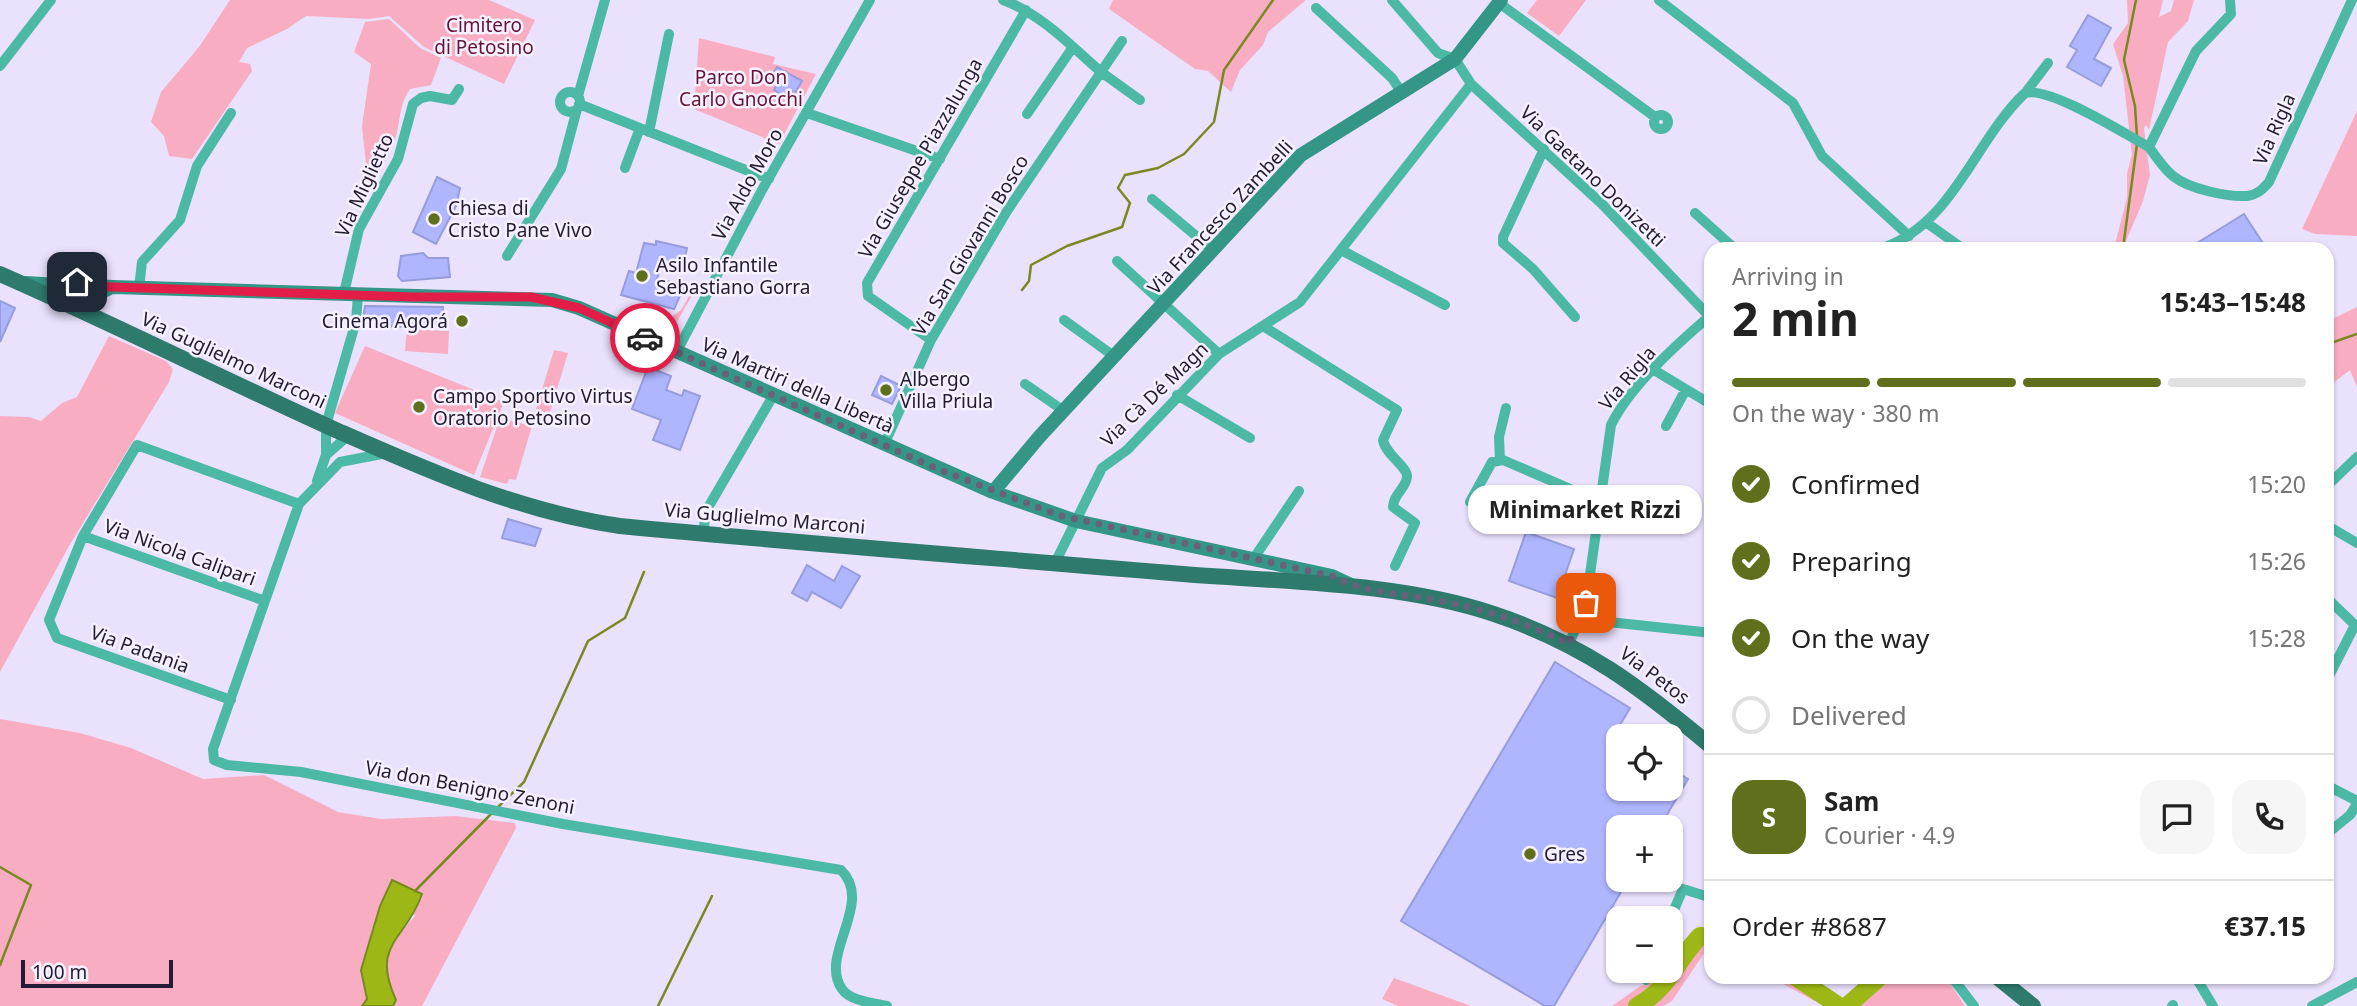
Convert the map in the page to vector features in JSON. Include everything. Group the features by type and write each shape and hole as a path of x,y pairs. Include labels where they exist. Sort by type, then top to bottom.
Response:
{"main road":[{"name":"Via Guglielmo Marconi","path":"0,274 388,453 474,487 552,513 601,523 703,534 1359,589 1461,605 1491,613 1569,644"},
{"name":"Via Petos","path":"1569,644 1632,682 1704,740"},
{"path":"2006,984 2033,1006"}],"street":[{"path":"0,66 51,0"},
{"path":"507,256 561,169 586,66 606,0"},
{"name":"Via Aldo Moro","path":"677,351 769,179 870,0"},
{"path":"1003,0 1026,10 1049,26 1101,72 1140,100"},
{"path":"1392,0 1438,53 1455,59"},
{"path":"1659,0 1793,103 1822,156 1909,236"},
{"path":"2141,143 2196,51 2231,14 2230,0"},
{"name":"Via Rigla","path":"2025,93 2033,91 2051,97 2141,143 2182,182 2228,194 2248,196 2261,191 2269,182 2352,0"},
{"path":"1500,1 1655,117"},
{"name":"Via Francesco Zambelli","path":"993,492 1064,411 1301,155 1455,59 1500,1"},
{"path":"1316,8 1392,78 1402,93"},
{"name":"Via Giuseppe Piazzalunga","path":"931,340 868,296 867,283 1026,10"},
{"path":"625,168 645,130 669,34"},
{"name":"Via San Giovanni Bosco","path":"884,445 931,340 1007,212 1122,41"},
{"path":"1027,114 1073,47"},
{"name":"Via Gaetano Donizetti","path":"1455,59 1471,84 1602,204 1704,309"},
{"path":"1896,242 1927,223 2048,63"},
{"path":"578,103 568,111 561,106 560,99 586,66"},
{"name":"Via Cà Dé Magn","path":"1055,563 1102,468 1127,450 1219,354 1300,302 1343,251 1471,84"},
{"name":"Via Miglietto","path":"351,294 359,229 398,159 413,104 430,96 452,100 459,89"},
{"path":"567,92 578,103 769,179"},
{"path":"139,288 142,262 180,220 197,166 231,113"},
{"path":"807,113 940,159"},
{"path":"1544,149 1503,237 1503,243 1533,269 1575,317"},
{"path":"1152,199 1213,250"},
{"path":"1695,213 1727,242"},
{"path":"1927,223 1954,242"},
{"path":"1343,251 1445,305"},
{"path":"1117,261 1219,354"},
{"name":"Via Martiri della Libertà","path":"20,283 60,285 72,281 82,286 552,300 579,308 993,492 1076,521 1332,576 1359,589"},
{"path":"101,321 97,302 113,287"},
{"name":"Via Martiri della Libertà","path":"62,303 78,303 113,287"},
{"name":"Via don Benigno Zenoni","path":"315,484 326,454 326,425 356,321 351,294"},
{"path":"1065,320 1115,357"},
{"name":"Via Rigla","path":"1569,644 1583,616 1611,425 1617,413 1654,370 1704,321"},
{"path":"1263,326 1397,410 1383,440 1386,451 1406,471 1407,477 1393,507 1415,523 1395,566"},
{"path":"1654,370 1704,401"},
{"path":"1025,384 1064,411"},
{"path":"1667,426 1685,391"},
{"path":"1177,395 1250,438"},
{"path":"703,534 706,510 773,396"},
{"path":"1500,460 1499,437 1506,408"},
{"path":"326,454 349,435"},
{"path":"349,435 340,462 388,453"},
{"path":"83,536 137,445 299,504"},
{"path":"2334,479 2357,457"},
{"path":"1470,502 1492,462 1500,460 1598,501"},
{"name":"Via don Benigno Zenoni","path":"340,462 315,484 299,504 213,749 214,760 219,764 301,772 591,829 841,870 853,888 853,899 837,961 837,976 841,988 849,995 887,1006"},
{"path":"1254,558 1298,491"},
{"path":"2334,531 2357,543"},
{"name":"Via Nicola Calipari","path":"83,536 265,601"},
{"name":"Via Padania","path":"83,536 49,620 57,638 231,700"},
{"path":"1292,567 1304,575 1307,584"},
{"path":"2334,605 2355,625 2334,666"},
{"path":"1583,616 1590,620 1704,632"},
{"path":"2334,789 2357,802 2350,815 2334,828"},
{"path":"1676,906 1683,889 1704,896"},
{"path":"2312,1006 2357,982"},
{"path":"1957,984 1974,1006"},
{"path":"2200,984 2213,1006"}],"green space":[{"name":"Cimitero di Petosino","path":"230,0 489,0 535,20 504,84 424,47 389,16 370,19 306,16 287,29 247,48 239,62 250,64 252,71 192,159 169,156 164,136 151,122 161,92 199,47"},
{"path":"1113,0 1306,0 1268,32 1263,45 1240,70 1231,92 1208,71 1195,69 1109,9"},
{"path":"1537,0 1586,0 1559,36 1527,13"},
{"path":"2127,0 2163,0 2159,17 2171,11 2174,0 2194,0 2188,21 2168,42 2149,130 2146,125 2144,128 2150,175 2143,201 2126,242 2116,242 2127,198 2127,174 2132,154 2123,76 2113,44 2128,23"},
{"path":"389,19 420,48 441,58 431,85 410,89 406,95 393,143 369,192 362,126 371,64 354,52 365,22"},
{"name":"Parco Don Carlo Gnocchi","path":"699,38 775,57 773,64 816,74 779,144 694,109"},
{"path":"2357,111 2357,236 2315,234 2302,229"},
{"path":"692,291 694,292 674,327 654,328 652,323 627,315 628,308 671,317 681,310"},
{"path":"2357,307 2357,387 2350,370 2334,382 2334,318"},
{"path":"407,329 449,331 448,354 405,351"},
{"path":"109,336 166,361 173,369 169,382 69,546 0,672 0,416 29,417 41,421 62,403 77,397"},
{"name":"Campo Sportivo Virtus Oratorio Petosino","path":"365,346 504,402 474,475 335,413"},
{"path":"554,350 568,353 548,419 534,416"},
{"path":"500,418 532,426 516,480 509,479 507,484 480,477"},
{"path":"0,719 80,733 131,748 203,779 264,775 338,812 381,819 455,816 515,823 516,828 422,1006 393,1006 396,1000 388,974 389,955 398,937 415,916 392,880 380,906 361,970 367,999 362,1006 0,1006"},
{"path":"1704,932 1704,953 1672,1001 1663,1006 1612,1006 1649,983 1683,983 1683,954 1694,938"},
{"path":"1394,978 1471,1006 1398,1006 1382,999"},
{"path":"1783,984 1808,984 1837,1003 1847,1003 1870,996 1885,984 1951,984 1965,1006 1824,1006"}],"shaded area":[{"path":"392,880 422,894 389,954 389,981 396,1000 393,1006 362,1006 367,999 361,970 380,906"}],"building":[{"path":"2088,15 2111,28 2094,59 2111,68 2101,86 2067,67 2077,50 2070,46"},
{"path":"777,67 802,81 795,93 788,89 784,96 774,90 778,83 770,79"},
{"name":"Chiesa di Cristo Pane Vivo","path":"437,177 460,188 456,206 436,244 413,232"},
{"path":"2244,214 2262,242 2199,242"},
{"name":"Asilo Infantile Sebastiano Gorra","path":"656,241 687,248 683,267 662,262 657,279 685,285 674,309 621,295 629,271 636,273 644,243 656,245"},
{"path":"423,253 428,258 448,258 450,277 402,281 398,276 401,256"},
{"path":"0,301 15,308 0,342"},
{"path":"365,306 443,307 443,325 362,326"},
{"path":"648,367 671,376 666,390 682,396 684,390 700,396 680,450 653,440 661,420 632,409"},
{"name":"Albergo Villa Priula","path":"881,376 901,386 892,404 872,395"},
{"path":"508,519 541,529 535,546 502,538"},
{"path":"1526,532 1574,549 1557,598 1509,581"},
{"path":"807,565 834,581 842,566 860,576 841,608 812,592 807,601 792,593"},
{"name":"Gres","path":"1555,662 1630,708 1621,724 1606,724 1606,801 1675,801 1667,815 1606,815 1606,892 1621,892 1613,906 1606,906 1606,917 1554,1006 1545,1006 1401,921"}],"waterway":[{"path":"1022,290 1029,281 1031,265 1067,246 1122,227 1130,203 1118,188 1125,175 1158,168 1184,154 1214,122 1224,70 1273,0"},
{"path":"2136,0 2124,60 2135,106 2137,137"},
{"path":"2124,242 2137,144"},
{"path":"2334,342 2357,334"},
{"path":"498,807 524,782 588,641 625,618 644,572"},
{"path":"415,891 491,814"},
{"path":"0,867 31,885 0,965"},
{"path":"658,1006 712,896"},
{"path":"1637,1006 1658,991 1700,936 1704,936"},
{"path":"1806,984 1839,1006"},
{"path":"1847,1006 1872,984"}],"way so far":[{"path":"645,338 940,470 1076,521 1332,576 1359,589 1461,605 1491,613 1569,644 1580,624 1586,603"}],"place":[{"name":"Chiesa di Cristo Pane Vivo","path":"434,219"},
{"name":"Asilo Infantile Sebastiano Gorra","path":"642,276"},
{"name":"Cinema Agorá","path":"462,321"},
{"name":"Albergo Villa Priula","path":"886,390"},
{"name":"Campo Sportivo Virtus Oratorio Petosino","path":"419,407"},
{"name":"Minimarket Rizzi","path":"1586,603"},
{"name":"Gres","path":"1530,854"}],"route":[{"path":"77,282 82,286 375,296 531,297 579,308 645,338"}]}
